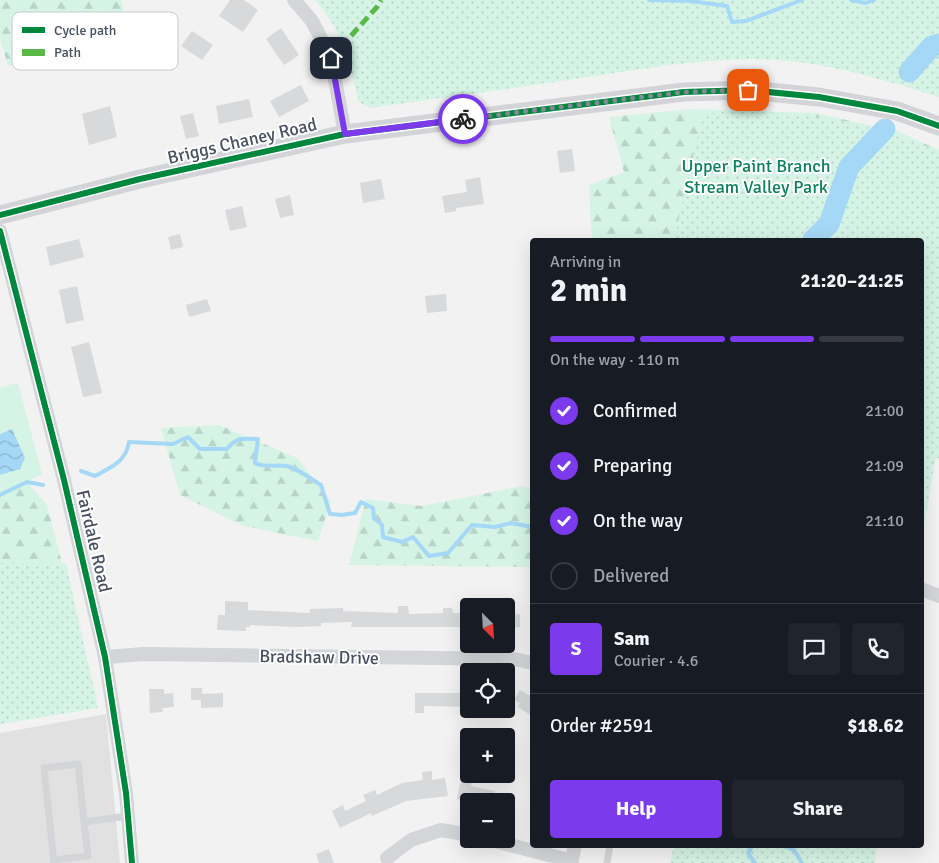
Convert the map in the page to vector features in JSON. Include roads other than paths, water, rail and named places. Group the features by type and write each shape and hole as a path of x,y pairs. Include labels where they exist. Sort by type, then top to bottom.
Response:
{"main road":[{"name":"Briggs Chaney Road","path":"0,215 140,179 345,134 684,92 748,90 819,97 897,111 939,126"}],"street":[{"path":"294,0 312,20 331,58 345,134"},
{"name":"Fairdale Road","path":"0,231 64,480 106,657 126,793 132,863"},
{"path":"924,591 939,596"},
{"name":"Bradshaw Drive","path":"106,657 144,654 514,659 530,663"},
{"path":"386,858 411,840 441,830 460,833"},
{"path":"515,847 572,862 574,848"}],"lane":[{"path":"78,764 84,822 88,856 54,861 44,768 78,764"},
{"path":"84,822 128,816"},
{"path":"606,863 609,848"}],"water":[{"path":"12,429 25,458 20,469 0,475 0,434"}],"waterway":[{"path":"649,0 690,1 727,6 732,22 746,21 802,0"},
{"path":"851,0 866,3 874,0"},
{"path":"909,72 932,46 939,44"},
{"path":"815,238 829,224 849,167 885,129"},
{"path":"81,471 95,476 112,467 125,454 129,442 173,444 188,437 200,449 227,449 237,440 258,439 255,463 263,466 290,467 321,485 330,514 355,513 361,502 373,508 374,518 382,525 383,537 402,542 413,537 429,556 448,553 472,525 495,527 511,523 530,527"},
{"path":"0,495 27,482 43,485"},
{"path":"751,848 748,853 755,863"},
{"path":"789,848 794,850 802,863"}],"park label":[{"name":"Upper Paint Branch Stream Valley Park","path":"756,176"}]}
